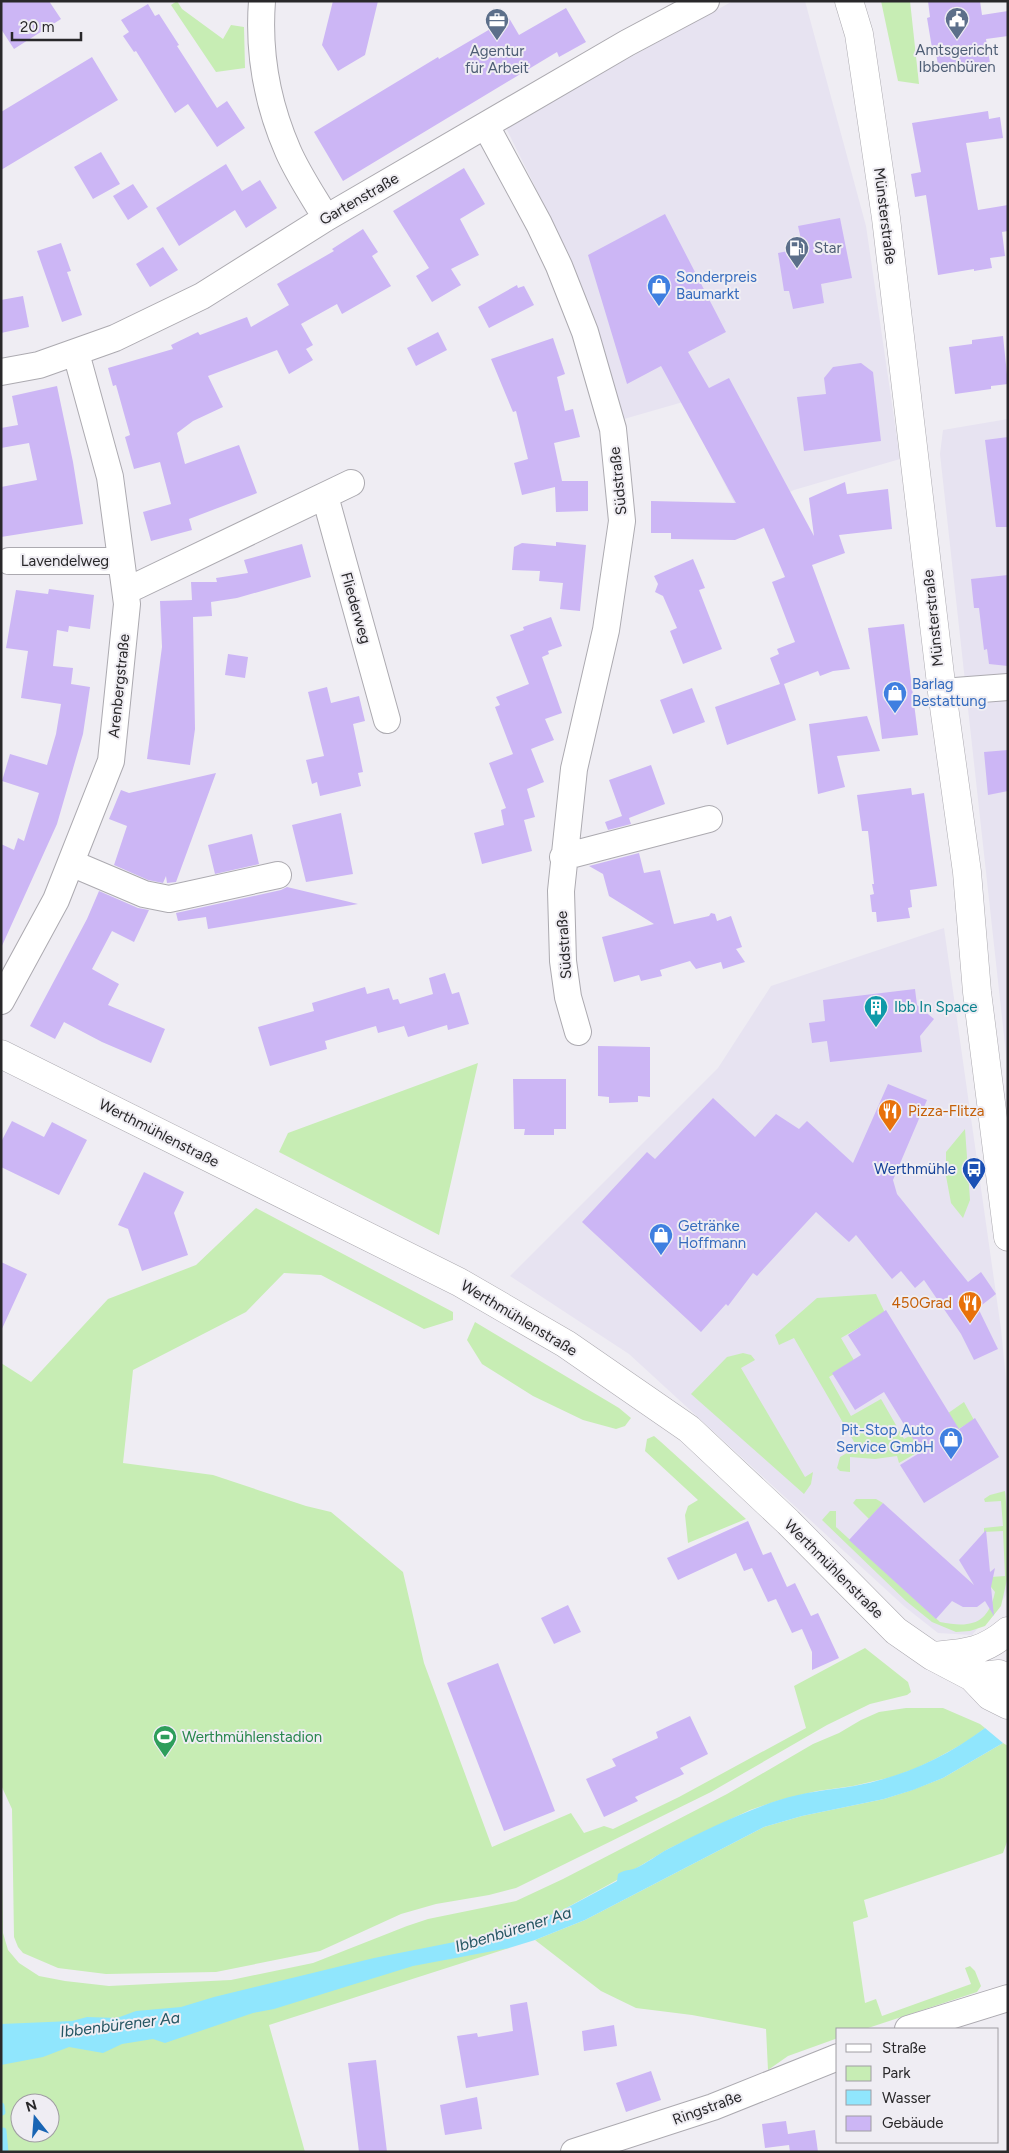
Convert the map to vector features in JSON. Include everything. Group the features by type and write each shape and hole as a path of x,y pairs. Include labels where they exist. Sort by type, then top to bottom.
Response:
{"main road":[{"name":"Münsterstraße","path":"849,1 859,34 885,209 942,692 966,872 978,992 1002,1132 1008,1236"},
{"name":"Werthmühlenstraße","path":"1,1054 458,1282 566,1344 689,1429 788,1522 896,1631 932,1656 972,1677 990,1696 1008,1705"},
{"path":"932,1656 967,1653 986,1647 1008,1631"},
{"path":"972,1677 999,1674 1008,1678"}],"street":[{"path":"262,1 262,65 272,110 289,153 326,218"},
{"name":"Gartenstraße","path":"1,372 39,365 76,353 162,318 202,296 326,218 627,43 681,8 706,1"},
{"name":"Südstraße","path":"486,126 560,266 585,332 614,438 622,521 606,630 574,769 563,857 561,892 563,961 568,997 578,1032"},
{"name":"Arenbergstraße","path":"1,1001 56,900 111,761 127,604 126,591 110,478 76,353"},
{"path":"126,591 351,483"},
{"name":"Fliederweg","path":"325,496 387,720"},
{"name":"Lavendelweg","path":"9,561 122,561"},
{"path":"942,692 1008,687"},
{"path":"563,857 709,818"},
{"path":"70,863 144,894 169,899 278,875"},
{"path":"911,2028 1008,1998"},
{"name":"Ringstraße","path":"574,2152 713,2107 836,2058"}],"shaded area":[{"path":"733,1 805,1 866,226 900,459 794,490 741,516 683,402 624,419 571,259 505,126"},
{"path":"1008,419 1008,1072 940,454 943,430"},
{"path":"944,928 1001,1329 1008,1399 1008,1589 1005,1597 972,1635 938,1633 905,1607 629,1354 510,1276 718,1068 771,986"}],"green space":[{"path":"177,1 182,9 223,39 231,25 244,27 245,68 216,72 171,5"},
{"path":"881,1 910,1 919,84 898,81"},
{"path":"478,1063 439,1235 279,1152 288,1133"},
{"path":"965,1129 970,1200 963,1218 951,1203 946,1176 946,1152"},
{"path":"256,1208 453,1312 453,1320 424,1329 321,1275 284,1273 246,1312 133,1370 123,1463 213,1475 306,1506 331,1512 403,1572 424,1663 492,1847 571,1813 584,1833 604,1826 613,1829 679,1797 806,1728 794,1686 865,1648 908,1682 911,1692 907,1695 870,1704 827,1725 711,1792 516,1888 489,1895 436,1904 401,1914 320,1951 216,1972 106,1974 58,1968 23,1953 14,1937 12,1809 1,1785 1,1363 31,1382 108,1299 196,1265"},
{"path":"876,1294 885,1313 841,1338 855,1362 829,1377 851,1416 881,1399 904,1439 964,1402 974,1420 899,1463 897,1456 875,1459 850,1457 850,1472 840,1471 837,1468 840,1457 857,1447 794,1338 779,1345 775,1335 817,1298"},
{"path":"475,1322 619,1408 631,1418 625,1426 616,1429 583,1420 533,1396 482,1364 467,1340"},
{"path":"743,1353 751,1355 755,1360 741,1368 805,1477 813,1472 811,1484 804,1494 691,1394 727,1357"},
{"path":"654,1436 746,1519 688,1543 685,1515 688,1506 698,1500 645,1451 647,1439"},
{"path":"1005,1491 1008,1523 1008,1575 1001,1606 985,1626 970,1631 956,1632 932,1622 906,1601 822,1520 830,1511 836,1511 836,1527 940,1622 969,1624 982,1618 992,1603 995,1592 991,1587 991,1577 1005,1576 1003,1531 984,1532 984,1528 1003,1526 1001,1501 985,1502 984,1499 990,1495"},
{"path":"856,1499 876,1499 883,1503 869,1519 853,1503"},
{"path":"906,1708 943,1708 985,1728 968,1741 937,1758 892,1777 853,1786 817,1791 750,1810 668,1849 559,1912 500,1933 509,1948 269,2025 305,2152 1,2152 1,1822 3,1933 8,1950 19,1963 39,1976 109,1986 231,1980 313,1963 428,1919 516,1901 563,1879 727,1794 813,1744 839,1733 879,1712"},
{"path":"1003,1743 1008,1746 1008,1839 1003,1853 864,1900 868,1917 853,1922 865,2003 876,1999 882,2016 971,1984 965,1968 970,1966 975,1971 981,1986 977,1992 868,2028 836,2028 836,2039 788,2056 768,2070 766,2029 692,2015 636,2008 601,1991 535,1940 585,1920 764,1827 802,1816 884,1799 943,1778"}],"water":[{"name":"Ibbenbürener Aa","path":"985,1728 1003,1743 943,1778 884,1799 802,1816 764,1827 585,1920 535,1940 509,1948 413,1966 274,2009 253,2013 165,2043 153,2039 122,2044 103,2053 69,2047 43,2057 1,2065 1,2024 72,2021 87,2017 117,2018 136,2011 181,2007 214,1997 374,1958 500,1933 559,1912 617,1881 620,1872 636,1868 668,1849 737,1816 788,1797 854,1786 906,1772 939,1757"}],"building":[{"path":"1,1 49,1 61,19 14,49 1,29"},
{"path":"333,1 378,1 365,55 338,71 322,45"},
{"path":"928,1 980,1 982,15 1008,11 1008,36 986,39 990,63 939,71 936,53 933,54 927,18 930,17"},
{"path":"148,4 155,16 159,14 217,108 227,101 245,128 217,147 188,104 175,113 136,51 134,52 123,36 129,32 121,20"},
{"path":"566,8 586,42 559,57 557,52 343,181 314,132 438,57 439,59 509,18 519,35"},
{"path":"92,57 118,100 1,170 1,112"},
{"path":"988,111 989,119 1000,117 1003,138 966,143 978,210 1008,205 1008,231 1002,232 1005,256 990,258 992,268 938,275 926,195 915,197 911,174 921,172 912,123"},
{"path":"101,152 120,184 93,199 74,167"},
{"path":"226,164 242,191 260,180 277,208 246,228 235,210 179,246 156,208"},
{"path":"464,168 485,204 460,219 479,255 451,269 461,285 432,302 416,276 429,268 393,211"},
{"path":"133,184 148,207 128,220 113,196"},
{"path":"665,214 726,332 688,352 709,388 729,378 814,536 809,498 845,482 847,494 888,489 892,529 839,535 845,553 812,565 850,669 833,671 820,676 818,671 784,684 796,720 727,745 715,707 780,684 770,658 779,654 777,649 795,642 772,582 785,577 764,528 735,540 671,539 671,533 651,533 651,501 736,503 661,366 627,384 588,255"},
{"path":"840,218 852,278 821,284 824,303 793,309 789,291 784,291 778,253 803,248 798,226"},
{"path":"363,229 378,252 372,256 391,286 342,314 337,304 301,324 313,345 306,349 313,360 289,374 277,350 208,376 223,407 193,421 177,433 185,464 239,445 257,493 189,519 192,530 151,541 143,512 171,504 160,462 134,469 125,437 130,435 116,385 113,386 108,368 173,349 171,345 198,332 200,335 247,317 251,327 289,305 277,284 334,251 332,249"},
{"path":"61,243 71,271 67,272 82,315 62,322 37,251"},
{"path":"163,247 178,270 150,287 136,264"},
{"path":"517,285 518,288 524,286 534,305 489,328 478,307"},
{"path":"23,296 29,327 1,333 1,300"},
{"path":"438,332 447,350 416,366 407,348"},
{"path":"1003,336 1008,384 991,386 991,389 955,394 949,347 972,344 972,340"},
{"path":"553,338 565,374 557,377 565,411 573,409 580,437 554,443 562,481 588,481 588,511 556,512 555,487 522,495 514,463 528,459 516,411 513,412 491,359"},
{"path":"861,363 873,372 881,441 804,451 797,397 826,394 824,378 833,367"},
{"path":"57,386 73,462 83,524 1,537 1,487 37,480 29,443 1,448 1,428 18,425 12,396"},
{"path":"1008,437 1008,527 996,527 985,440"},
{"path":"556,542 586,545 580,611 560,609 563,583 539,581 540,571 512,570 514,547 522,543 556,546"},
{"path":"302,544 311,577 237,598 211,602 212,616 193,617 195,729 190,765 147,759 162,647 160,601 192,600 191,582 217,582 216,578 248,573 244,560"},
{"path":"693,559 705,588 699,590 722,649 683,664 670,631 677,628 663,596 655,592 658,584 654,576"},
{"path":"1008,575 1008,666 989,664 987,649 984,650 979,608 974,608 971,579"},
{"path":"49,589 94,595 90,629 69,626 68,632 57,630 53,666 73,668 71,684 90,687 83,734 57,824 1,948 1,844 14,850 18,838 24,841 39,793 2,781 10,754 47,765 56,734 61,704 21,698 28,651 6,648 16,590 48,594"},
{"path":"551,617 562,646 548,651 549,654 542,657 562,713 545,719 554,740 531,749 544,782 527,789 535,817 524,820 532,851 482,864 474,833 504,825 501,810 506,808 489,763 513,754 495,707 500,705 496,697 529,684 510,635 524,630 523,627"},
{"path":"904,624 918,735 882,739 868,628"},
{"path":"228,654 248,657 245,678 225,675"},
{"path":"327,687 331,703 359,696 365,721 353,724 363,772 358,773 361,786 320,796 317,782 312,784 306,760 324,756 308,692"},
{"path":"692,688 705,722 673,734 660,700"},
{"path":"867,716 880,751 837,756 845,787 818,794 809,724"},
{"path":"1008,750 1008,791 988,795 984,752"},
{"path":"651,765 665,804 629,818 631,824 608,830 605,822 622,816 609,780"},
{"path":"216,773 176,882 167,883 166,876 163,883 148,880 114,865 127,826 109,819 121,790 129,793"},
{"path":"911,788 912,795 924,793 937,886 910,890 912,907 908,908 910,918 877,922 876,912 872,912 870,895 874,894 872,884 874,884 868,831 862,831 857,795"},
{"path":"341,813 353,874 306,882 292,825"},
{"path":"252,834 259,864 215,874 208,845"},
{"path":"639,853 644,873 660,870 674,924 709,916 711,913 715,914 717,921 731,916 742,947 736,949 745,962 723,969 721,962 696,969 690,961 660,970 662,976 641,981 639,975 614,982 602,937 654,924 609,896 603,874 589,866"},
{"path":"287,887 358,904 208,929 206,917 178,921 176,913 281,890"},
{"path":"99,891 138,908 149,910 134,942 112,931 92,969 119,984 108,1005 165,1029 151,1063 102,1042 64,1022 55,1039 30,1026 87,919"},
{"path":"445,973 452,994 459,992 469,1024 448,1030 447,1025 408,1037 404,1026 378,1033 376,1026 325,1041 327,1049 270,1066 258,1027 314,1011 312,1003 365,987 367,994 389,988 393,1000 398,999 400,1004 433,994 429,978"},
{"name":"Ibb In Space","path":"915,989 917,1005 934,1019 920,1036 922,1052 830,1062 827,1041 812,1043 809,1023 825,1021 823,1000"},
{"path":"598,1046 650,1047 650,1097 638,1096 638,1102 609,1103 609,1097 598,1096"},
{"path":"513,1079 566,1079 566,1129 554,1129 554,1135 524,1135 525,1129 514,1129"},
{"path":"888,1084 927,1100 893,1180 897,1194 968,1282 981,1272 996,1294 978,1308 998,1349 974,1360 961,1334 924,1280 915,1288 901,1271 892,1279 856,1235 849,1242 816,1212 757,1276 753,1273 728,1306 726,1304 701,1332 582,1222 647,1152 655,1159 713,1098 755,1137 776,1114 799,1129 807,1121 853,1163"},
{"path":"12,1121 44,1137 52,1122 87,1140 59,1195 1,1167 1,1142"},
{"path":"144,1172 184,1192 174,1213 188,1255 142,1271 128,1229 118,1225"},
{"path":"1,1262 27,1274 1,1331"},
{"path":"886,1310 959,1429 975,1418 999,1457 924,1503 900,1465 921,1452 884,1392 855,1410 832,1373 861,1355 848,1335"},
{"path":"883,1503 974,1585 959,1560 986,1530 990,1572 995,1568 991,1587 994,1616 985,1601 977,1607 963,1607 952,1601 936,1619 849,1540"},
{"path":"748,1521 763,1555 771,1552 787,1587 795,1583 811,1616 818,1613 839,1658 812,1670 812,1652 802,1629 792,1633 776,1599 768,1602 752,1568 744,1571 736,1553 678,1580 667,1558"},
{"path":"568,1605 581,1632 554,1644 541,1618"},
{"path":"498,1663 555,1811 504,1831 447,1683"},
{"path":"690,1716 708,1754 680,1768 684,1774 635,1797 638,1801 604,1817 586,1779 616,1766 612,1759 658,1738 656,1732"},
{"path":"527,2002 539,2075 466,2088 457,2036 477,2033 478,2037 513,2031 510,2005"},
{"path":"614,2025 617,2046 584,2051 582,2031"},
{"path":"376,2060 387,2152 359,2152 348,2063"},
{"path":"651,2071 661,2100 626,2112 616,2083"},
{"path":"477,2097 482,2129 445,2135 440,2105"},
{"path":"786,2121 788,2134 815,2130 818,2152 790,2152 789,2145 765,2148 762,2124"}],"waterway":[{"path":"1,2106 2,2112"},
{"path":"3,2131 5,2152"}],"place":[{"name":"Amtsgericht Ibbenbüren","path":"957,40"},
{"name":"Agentur für Arbeit","path":"497,41"},
{"name":"Star","path":"797,269"},
{"name":"Sonderpreis Baumarkt","path":"659,307"},
{"name":"Barlag Bestattung","path":"895,714"},
{"name":"Ibb In Space","path":"876,1028"},
{"name":"Pizza-Flitza","path":"890,1132"},
{"name":"Werthmühle","path":"974,1190"},
{"name":"Getränke Hoffmann","path":"661,1256"},
{"name":"450Grad","path":"970,1324"},
{"name":"Pit-Stop Auto Service GmbH","path":"951,1460"},
{"name":"Werthmühlenstadion","path":"165,1758"}]}
